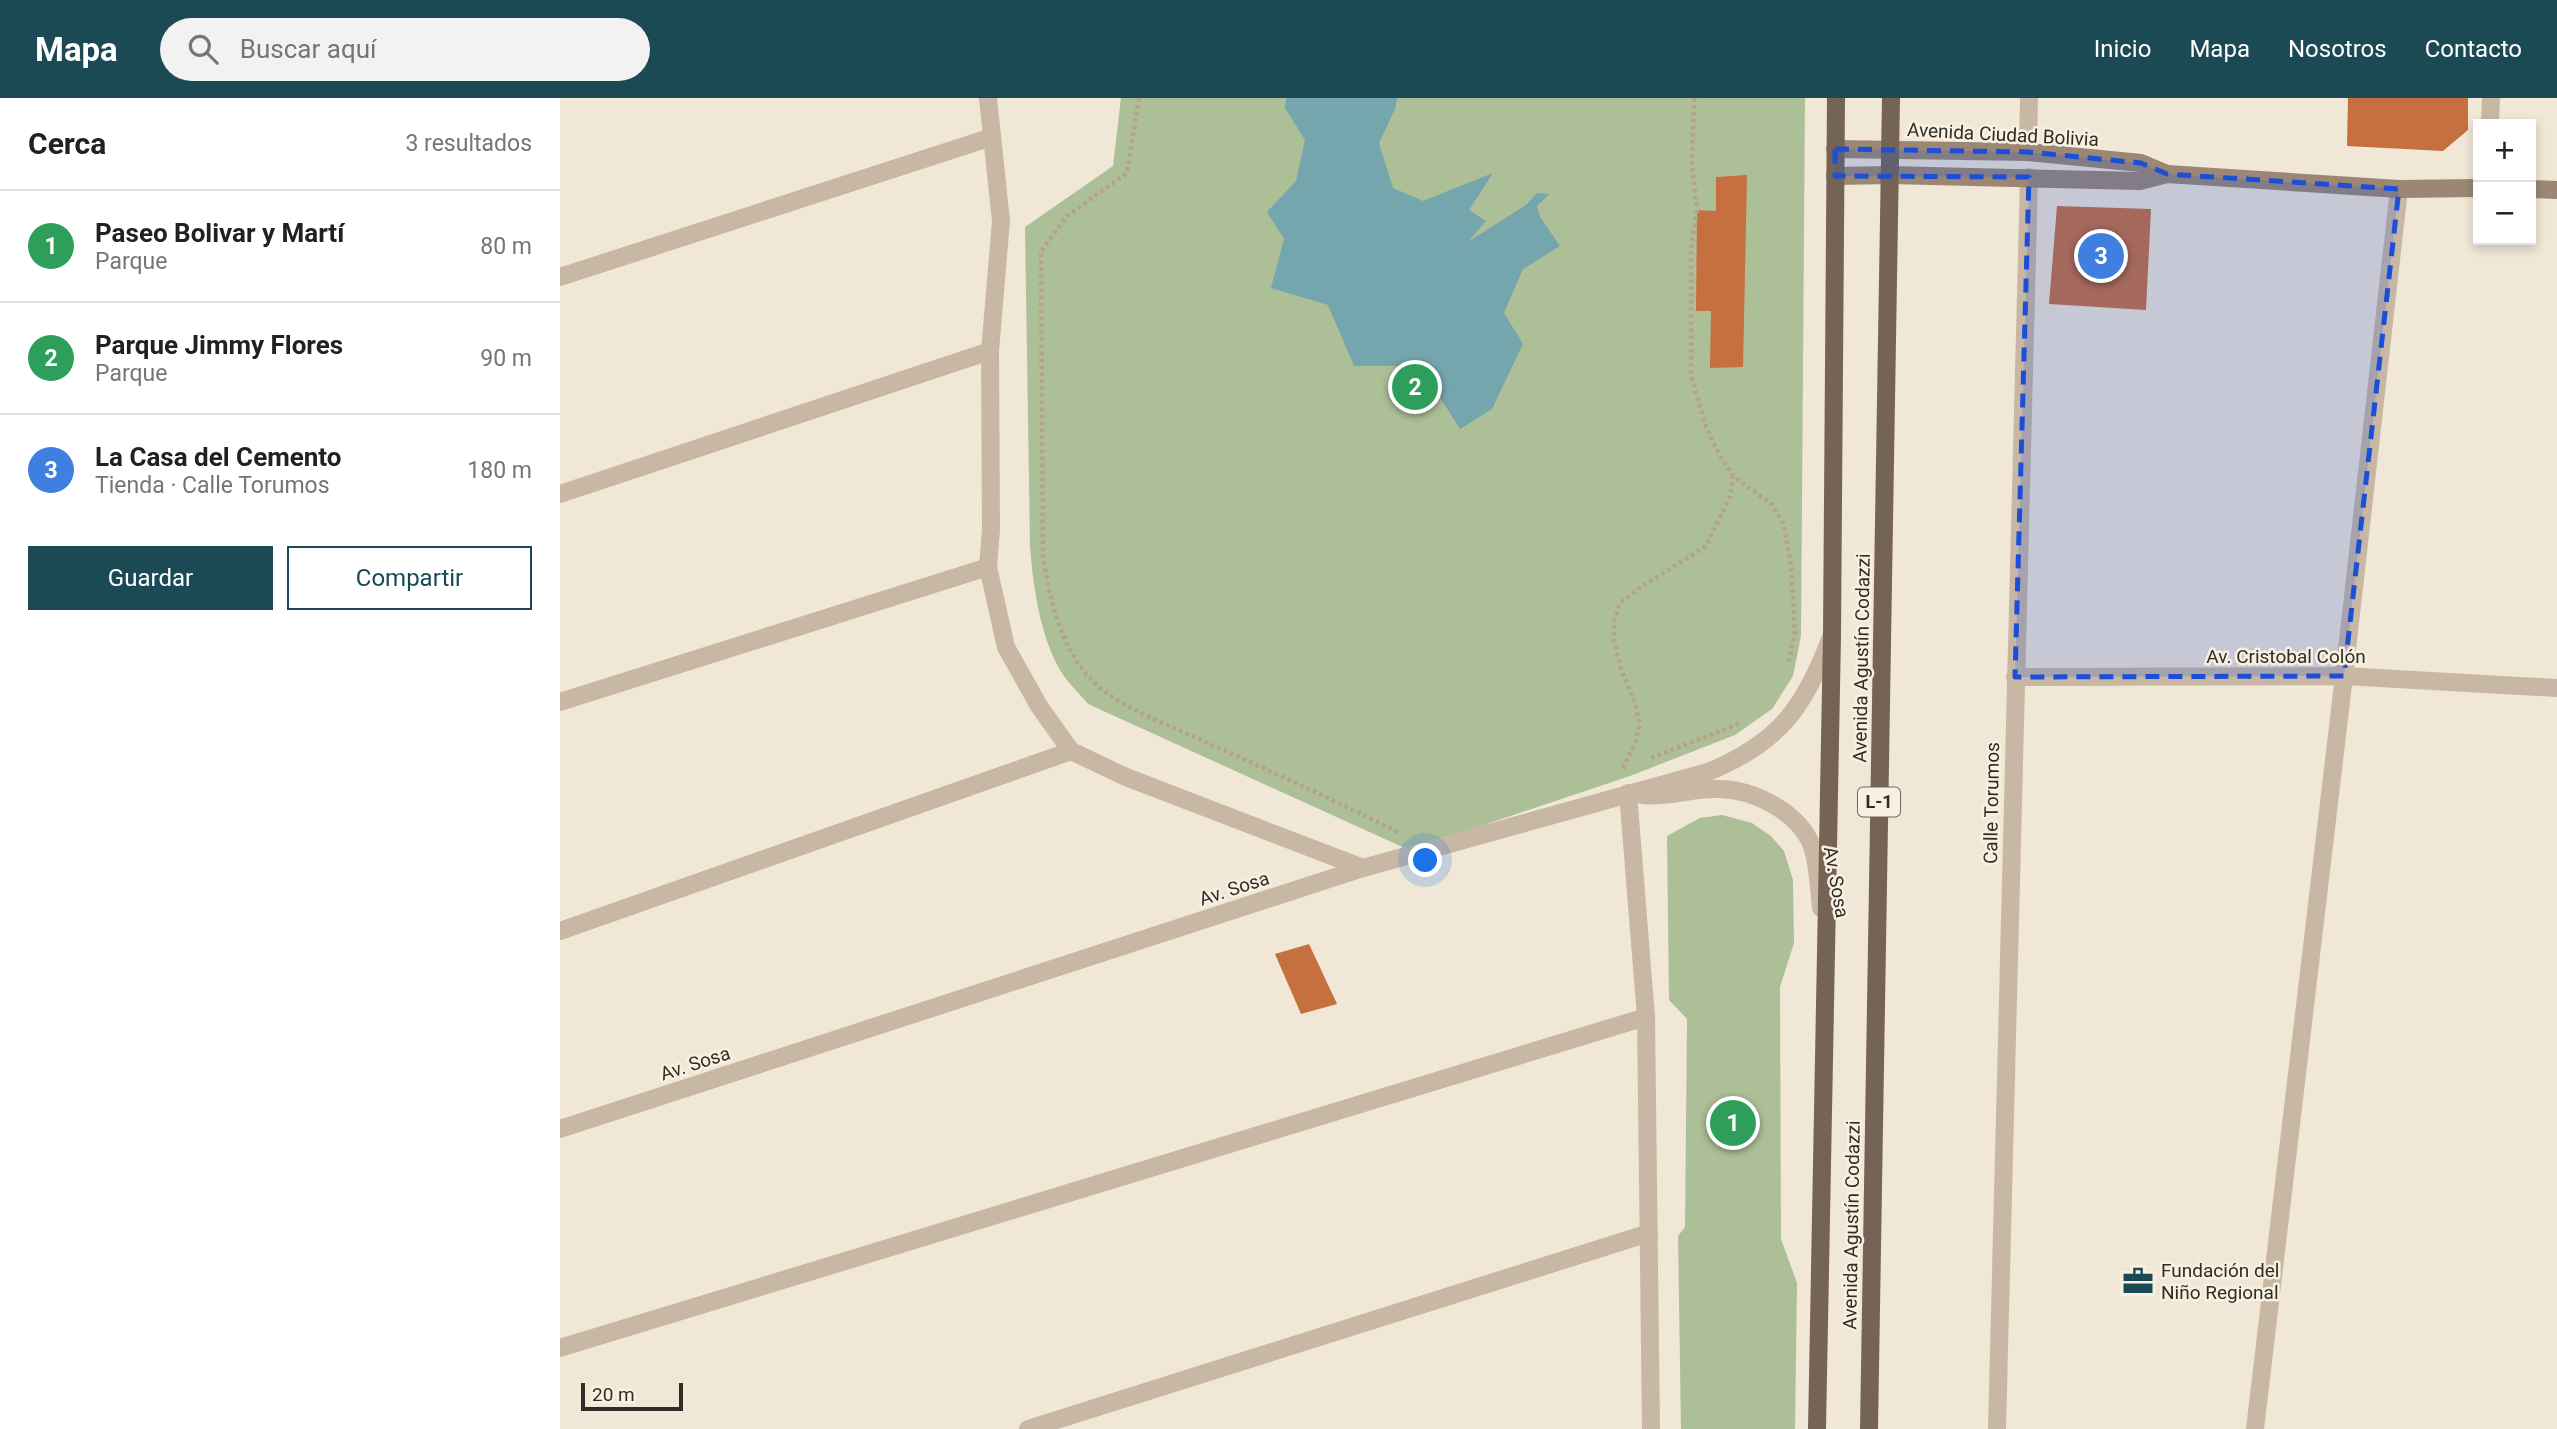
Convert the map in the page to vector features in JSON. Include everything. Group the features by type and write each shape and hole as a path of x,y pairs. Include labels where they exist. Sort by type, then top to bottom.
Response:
{"main road":[{"name":"Avenida Agustín Codazzi","path":"1818,1429 1832,635 1836,98"},
{"name":"Avenida Agustín Codazzi","path":"1869,1429 1891,98"}],"street":[{"path":"988,98 1001,221 990,351 988,567 1006,647 1039,706 1072,751 1126,777 1363,868"},
{"path":"2028,152 2029,98"},
{"path":"2490,119 2491,98"},
{"path":"560,277 992,137"},
{"name":"Avenida Ciudad Bolivia","path":"1835,149 2028,152 2141,163 2167,174"},
{"name":"Avenida Ciudad Bolivia","path":"1835,176 2029,177 2140,181 2167,174 2399,189 2473,188"},
{"name":"Calle Torumos","path":"1997,1429 2029,177"},
{"path":"2255,1429 2399,189"},
{"path":"2536,189 2557,190"},
{"path":"560,494 990,351"},
{"path":"560,702 988,567"},
{"path":"1651,1429 1646,1017 1628,793 1708,772 1735,761 1775,733 1800,705 1818,673 1832,635"},
{"name":"Av. Cristobal Colón","path":"2015,677 2344,676 2557,688"},
{"path":"560,931 1072,751"},
{"name":"Av. Sosa","path":"560,1129 1363,868 1628,793 1660,797 1718,788 1753,796 1781,808 1800,825 1812,848 1826,949"},
{"path":"560,1348 1646,1017"},
{"path":"1028,1429 1649,1233"}],"path":[{"path":"1139,98 1126,173 1067,216 1041,251 1043,555 1054,614 1061,633 1081,666 1105,691 1149,716 1343,804 1405,836"},
{"path":"1694,98 1692,165 1696,210 1691,249 1691,374 1706,427 1733,476 1773,505 1784,525 1791,565 1795,632 1788,668 1782,677"},
{"path":"1622,768 1635,743 1640,724 1614,641 1614,621 1620,603 1706,547 1730,497 1733,476"},
{"path":"1646,760 1742,723 1749,716"},
{"path":"1613,772 1634,764"}],"highlighted area":[{"path":"1835,149 2028,152 2141,163 2167,174 2399,189 2344,676 2015,677 2029,177 1835,176"}],"green space":[{"path":"1121,98 1805,98 1801,636 1793,676 1772,709 1735,735 1630,776 1409,850 1088,704 1063,674 1053,656 1043,626 1033,577 1030,546 1025,227 1113,166"},
{"path":"1722,815 1752,823 1771,836 1784,851 1793,880 1794,943 1780,987 1781,1239 1797,1283 1795,1429 1681,1429 1678,1236 1685,1227 1687,1019 1669,1000 1667,836 1700,818"}],"water":[{"path":"1286,98 1397,98 1395,109 1379,143 1393,188 1423,201 1493,173 1469,210 1486,221 1468,242 1526,205 1537,193 1549,194 1537,206 1540,217 1560,246 1523,269 1504,313 1523,344 1492,409 1460,429 1420,366 1354,366 1328,305 1271,288 1284,239 1267,212 1296,181 1305,140 1285,108"}],"building":[{"path":"2348,98 2468,98 2468,130 2443,151 2347,146"},
{"path":"1747,175 1743,367 1710,368 1711,311 1696,311 1697,210 1716,211 1716,177"},
{"path":"2057,206 2151,209 2146,310 2049,304"},
{"path":"1309,944 1337,1004 1301,1014 1275,954"}],"place":[{"name":"La Casa del Cemento","path":"2101,256"},
{"name":"Parque Jimmy Flores","path":"1415,387"},
{"name":"Paseo Bolivar y Martí","path":"1733,1123"},
{"name":"Fundación del Niño Regional","path":"2138,1281"}]}
